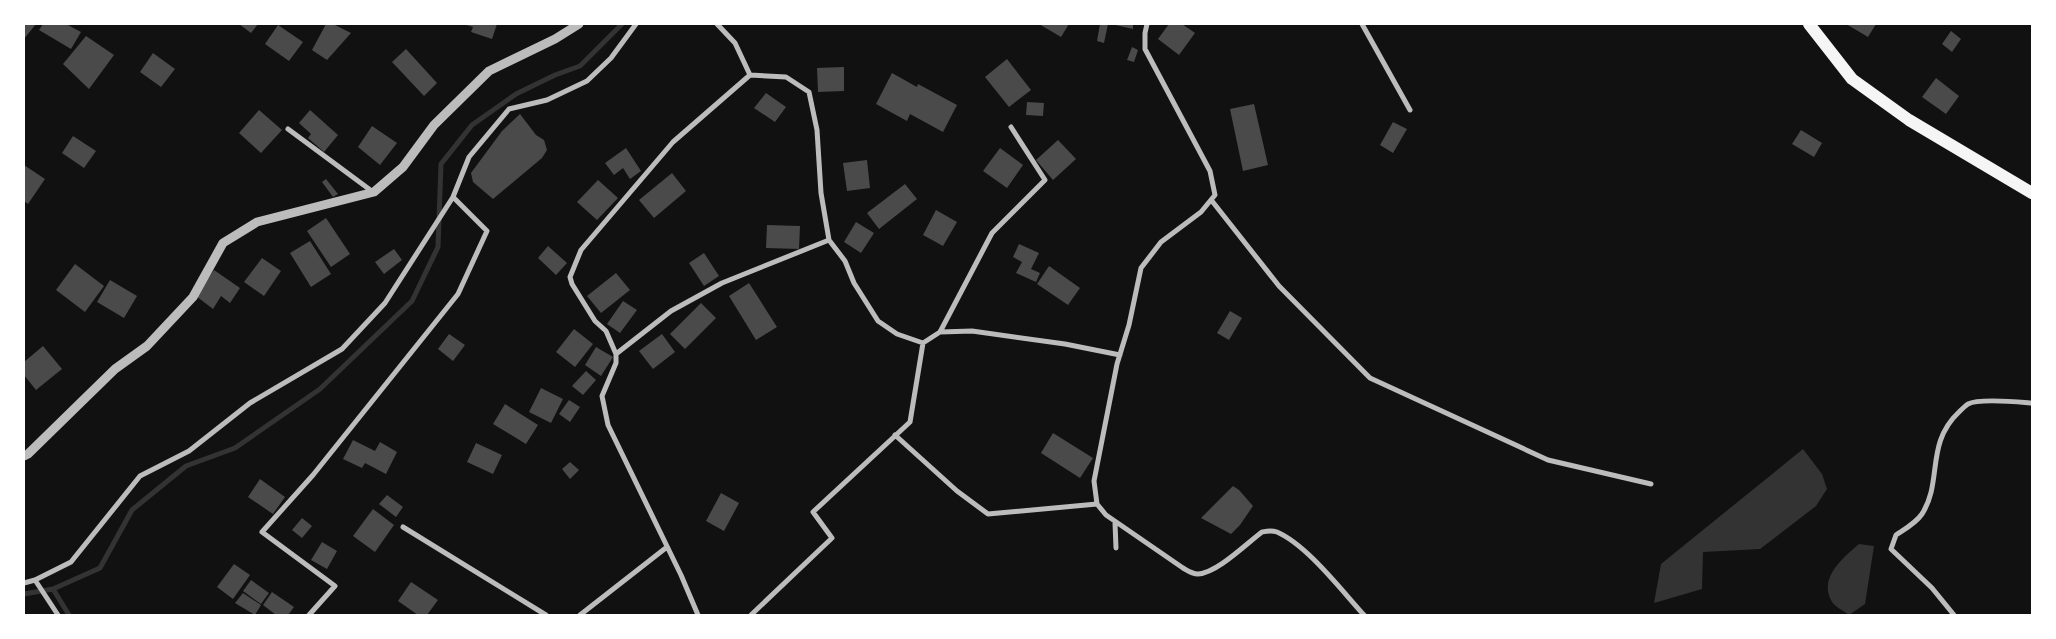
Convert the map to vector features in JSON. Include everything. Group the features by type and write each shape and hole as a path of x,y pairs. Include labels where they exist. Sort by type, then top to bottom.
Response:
{"main road":[{"path":"1809,24 1852,79 1909,120 2032,193"}],"street":[{"path":"24,456 115,369 147,346 193,297 223,243 257,222 374,192 403,167 434,125 489,71 555,40 579,24"},
{"path":"24,583 35,580 71,562 140,476 189,451 250,403 342,349 385,303 453,198 469,157 510,109 547,100 587,81 611,58 636,24"},
{"path":"717,24 735,43 750,75"},
{"path":"1147,24 1144,33 1145,49 1210,171 1215,195 1212,201 1190,222 1161,242 1141,268 1129,325 1120,355 1094,481 1097,504 1115,523 1183,568 1200,574 1221,564 1262,532 1276,532 1312,559 1364,615"},
{"path":"1362,24 1410,110"},
{"path":"698,615 608,425 602,396 616,363 616,354 606,331 595,321 572,284 570,277 581,250 672,142 750,75 786,77 809,92 817,130 821,193 829,240 845,261 854,283 878,321 897,334 923,343"},
{"path":"751,615 832,538 813,512 910,422 923,343 940,332 992,233 1045,180 1033,158 1011,127"},
{"path":"288,129 374,192"},
{"path":"309,615 336,586 262,532 314,475 458,294 488,231 453,198"},
{"path":"1212,201 1279,286 1370,378 1548,460 1651,484"},
{"path":"616,354 679,306 722,283 829,240"},
{"path":"940,332 972,331 1065,344 1120,355"},
{"path":"1954,615 1932,588 1891,549 1896,535 1922,515 1929,500 1938,445 1952,419 1968,403 2003,400 2032,403"},
{"path":"895,436 957,491 988,514 1097,504"},
{"path":"1115,523 1116,548"},
{"path":"403,527 546,615"},
{"path":"580,615 667,547"},
{"path":"35,580 58,615"}],"shaded area":[{"path":"1803,449 1822,474 1827,489 1816,506 1760,549 1703,552 1702,589 1654,603 1661,564"},
{"path":"1859,544 1874,546 1865,604 1849,615 1832,602 1828,592 1828,583 1840,561"}],"building":[{"path":"24,24 36,24 24,39"},
{"path":"43,24 66,24 81,32 71,49 39,30"},
{"path":"239,24 258,24 251,33"},
{"path":"326,24 333,24 351,33 327,60 312,50"},
{"path":"463,24 497,24 492,39 471,32 473,27"},
{"path":"1039,24 1069,24 1061,37"},
{"path":"1100,24 1108,24 1104,43 1097,41"},
{"path":"1111,24 1133,24 1133,29"},
{"path":"1169,24 1182,24 1195,33 1179,55 1158,39"},
{"path":"1846,24 1876,24 1868,37"},
{"path":"278,25 303,42 289,61 265,44"},
{"path":"1951,31 1961,39 1952,52 1942,44"},
{"path":"86,36 114,55 89,89 63,64"},
{"path":"1132,47 1138,50 1134,62 1127,60"},
{"path":"406,49 437,83 424,96 392,62"},
{"path":"153,53 175,69 161,87 140,72"},
{"path":"1007,59 1031,90 1009,107 985,77"},
{"path":"844,67 844,91 818,92 817,68"},
{"path":"892,73 917,87 918,84 957,105 943,132 910,114 907,121 876,104"},
{"path":"1936,78 1959,96 1946,114 1922,97"},
{"path":"766,93 786,107 775,122 754,108"},
{"path":"1027,102 1044,103 1043,116 1026,115"},
{"path":"1254,104 1268,165 1243,171 1230,109"},
{"path":"259,110 282,130 261,153 239,133"},
{"path":"310,110 338,135 324,152 308,138 311,134 299,123"},
{"path":"520,114 536,135 544,140 547,150 542,158 493,199 473,182 471,173 502,131"},
{"path":"1393,122 1407,129 1393,153 1380,145"},
{"path":"372,126 397,143 380,165 358,147"},
{"path":"1801,130 1822,143 1814,157 1792,144"},
{"path":"73,136 96,151 84,168 62,153"},
{"path":"1058,140 1076,159 1053,180 1036,160"},
{"path":"626,148 641,171 630,179 623,168 614,175 605,163"},
{"path":"1000,148 1023,165 1007,188 983,171"},
{"path":"867,160 870,188 847,191 843,163"},
{"path":"24,165 45,179 28,204 24,201"},
{"path":"672,173 686,191 654,218 639,200"},
{"path":"326,179 338,194 333,197 322,182"},
{"path":"598,180 618,198 597,220 577,202"},
{"path":"905,184 917,199 879,229 867,213"},
{"path":"936,210 957,222 943,246 923,235"},
{"path":"326,218 350,254 331,267 307,231"},
{"path":"856,222 874,233 861,253 844,242"},
{"path":"767,225 800,226 799,249 766,248"},
{"path":"310,241 331,274 311,287 290,253"},
{"path":"1019,244 1039,253 1031,269 1040,273 1036,282 1016,273 1022,262 1013,257"},
{"path":"548,246 567,263 556,275 538,258"},
{"path":"394,249 402,260 384,274 375,262"},
{"path":"704,253 719,276 704,286 689,263"},
{"path":"262,258 281,271 264,296 244,282"},
{"path":"75,264 104,286 85,312 56,290"},
{"path":"1049,266 1080,288 1068,305 1037,284"},
{"path":"214,270 240,288 230,303 221,296 213,309 196,296"},
{"path":"616,273 630,290 601,313 587,296"},
{"path":"110,280 137,296 124,318 97,302"},
{"path":"749,283 777,327 756,340 729,296"},
{"path":"623,301 637,310 620,333 607,324"},
{"path":"701,303 716,318 685,349 670,334"},
{"path":"1230,311 1242,318 1229,340 1217,333"},
{"path":"574,329 593,344 575,367 556,352"},
{"path":"449,334 465,345 453,361 438,349"},
{"path":"662,334 675,352 653,369 639,351"},
{"path":"43,346 62,369 36,390 24,375 24,362"},
{"path":"596,347 613,357 601,376 585,365"},
{"path":"586,371 596,380 583,395 572,386"},
{"path":"541,388 563,399 551,423 529,412"},
{"path":"569,400 580,407 570,422 559,414"},
{"path":"505,404 538,425 526,444 493,424"},
{"path":"1053,433 1093,458 1080,478 1041,453"},
{"path":"353,440 375,451 380,442 397,452 386,474 365,463 362,468 343,459"},
{"path":"476,443 502,455 493,474 467,462"},
{"path":"570,462 579,470 570,479 562,469"},
{"path":"260,479 285,497 273,514 248,497"},
{"path":"1233,486 1253,506 1240,525 1231,534 1201,518"},
{"path":"721,493 739,503 724,531 706,521"},
{"path":"387,495 403,507 396,517 379,504"},
{"path":"373,509 394,525 375,552 353,536"},
{"path":"302,518 312,526 302,538 292,530"},
{"path":"322,542 337,551 327,569 311,560"},
{"path":"234,564 250,575 233,599 217,587"},
{"path":"251,580 269,593 261,604 243,591"},
{"path":"411,582 438,600 427,615 418,615 398,601"},
{"path":"272,592 294,607 288,615 276,615 263,605"},
{"path":"243,593 261,605 255,615 235,603"}],"waterway":[{"path":"69,615 53,589 100,568 132,510 186,466 235,448 320,389 412,301 438,247 441,164 472,125 516,94 555,75 580,66 622,24"},
{"path":"24,594 53,589"}]}
